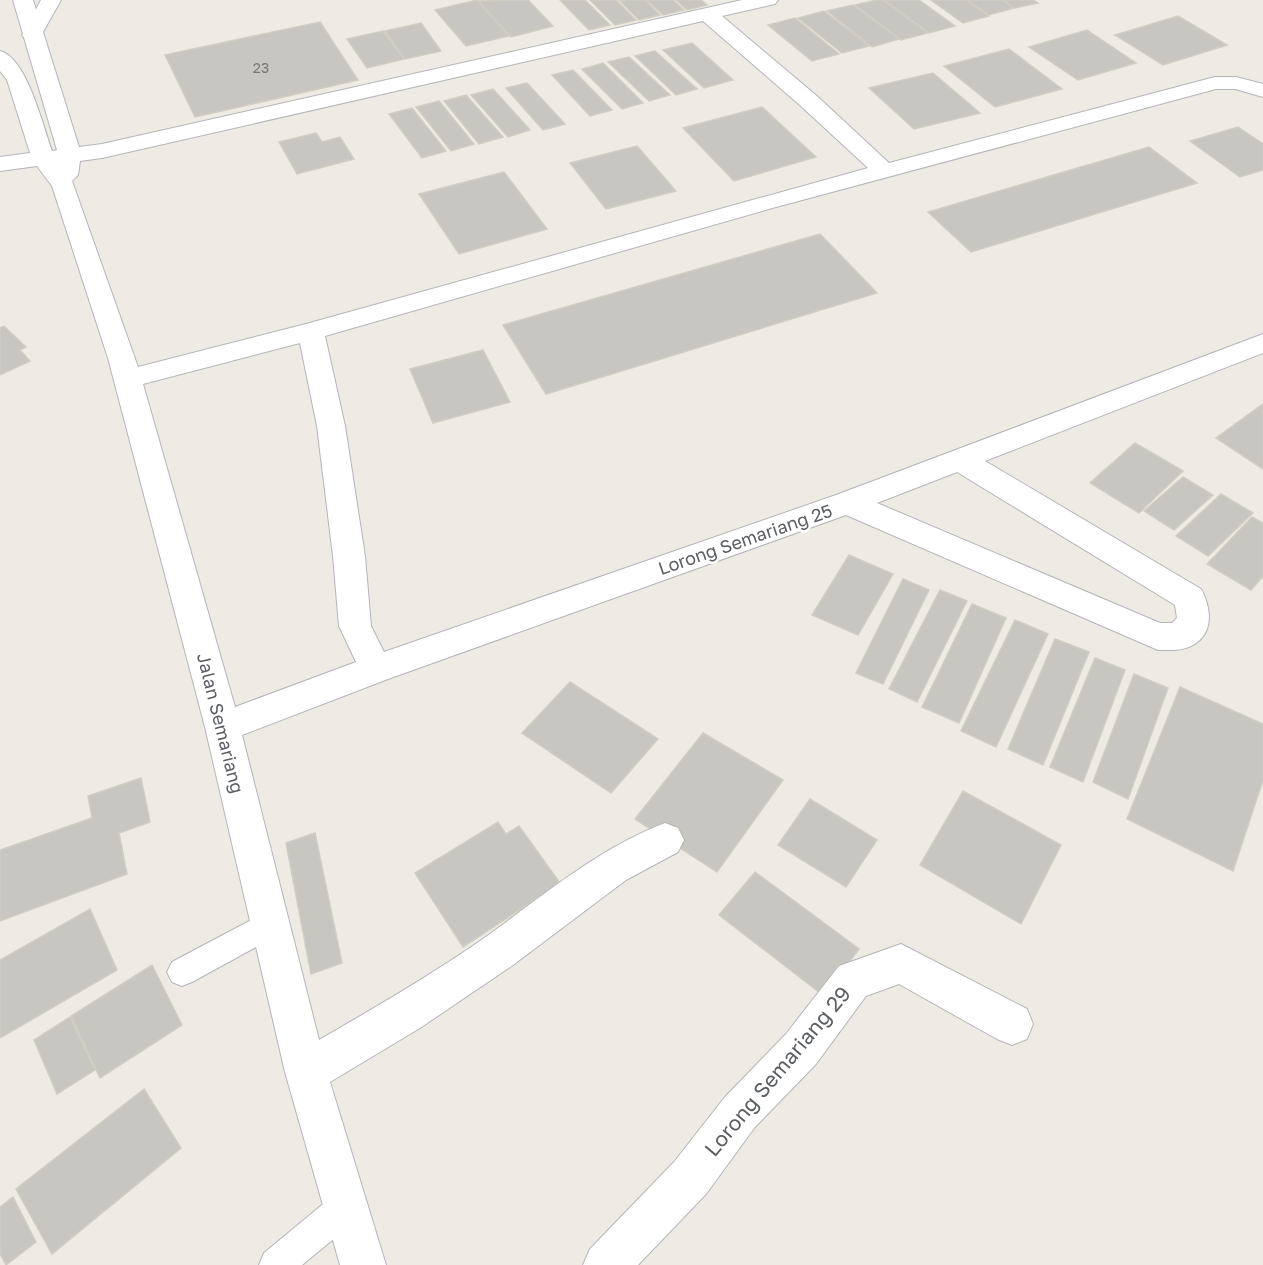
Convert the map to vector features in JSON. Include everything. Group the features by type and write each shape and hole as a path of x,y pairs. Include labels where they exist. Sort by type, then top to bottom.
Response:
{"street":[{"path":"23,0 60,117 59,167"},
{"path":"32,34 51,0"},
{"path":"0,164 59,167 102,151 768,0"},
{"path":"707,14 810,102 884,171"},
{"path":"0,57 17,80 59,167"},
{"path":"128,380 884,171 1215,83 1236,83 1263,91"},
{"name":"Jalan Semariang","path":"59,167 128,380 223,727 306,1072 363,1265"},
{"path":"311,331 331,426 349,556 355,626 375,669"},
{"name":"Lorong Semariang 25","path":"223,727 375,669 847,503 1263,343"},
{"path":"847,503 1158,637 1181,636 1194,621 1190,598 960,460"},
{"path":"306,1072 405,1013 499,951 613,867 665,840"},
{"name":"Lorong Semariang 29","path":"606,1265 690,1178 740,1112 801,1049 853,980 901,964 1012,1024"}],"lane":[{"path":"182,972 270,924"},
{"path":"276,1265 346,1207"}],"building":[{"path":"477,0 509,36 466,46 435,10"},
{"path":"528,0 553,26 511,37 478,1"},
{"path":"560,0 585,0 610,25 589,30"},
{"path":"590,0 616,0 636,20 615,25"},
{"path":"619,0 645,0 660,15 639,20"},
{"path":"647,0 673,0 684,10 663,15"},
{"path":"676,0 701,0 707,5 687,10"},
{"path":"883,0 928,33 901,40 855,5"},
{"path":"884,0 919,0 955,26 929,33"},
{"path":"931,0 966,0 989,16 963,23"},
{"path":"967,0 1002,0 1014,8 989,15"},
{"path":"1003,0 1033,0 1038,3 1015,8"},
{"path":"853,5 899,39 872,47 827,11"},
{"path":"824,11 869,46 842,53 798,18"},
{"path":"1178,16 1227,45 1163,65 1115,35"},
{"path":"795,18 839,54 812,61 768,25"},
{"path":"320,22 358,80 195,117 165,55"},
{"path":"421,23 441,51 405,59 385,31"},
{"path":"1087,30 1136,63 1078,80 1029,47"},
{"path":"383,31 404,59 367,68 347,39"},
{"path":"692,43 733,80 704,88 663,50"},
{"path":"1009,49 1062,89 995,107 944,66"},
{"path":"655,51 697,89 676,95 635,56"},
{"path":"629,57 670,95 649,101 608,62"},
{"path":"603,63 643,103 622,109 582,69"},
{"path":"573,70 612,110 590,116 552,75"},
{"path":"933,73 980,113 914,129 869,88"},
{"path":"527,83 565,124 543,130 506,88"},
{"path":"493,89 530,130 508,137 471,95"},
{"path":"466,95 503,137 479,144 444,101"},
{"path":"439,101 474,144 451,151 416,107"},
{"path":"762,107 816,157 734,181 683,128"},
{"path":"412,108 446,151 422,158 389,114"},
{"path":"1238,127 1263,144 1263,170 1240,177 1190,141"},
{"path":"316,133 322,142 340,137 354,159 297,174 279,142"},
{"path":"637,146 676,191 606,209 570,163"},
{"path":"1149,147 1197,183 971,252 928,212"},
{"path":"504,172 547,229 459,254 419,194"},
{"path":"820,234 877,293 546,394 503,325"},
{"path":"4,326 26,347 20,350 30,361 0,375 0,328"},
{"path":"483,350 510,402 433,423 410,369"},
{"path":"1263,404 1263,469 1216,438"},
{"path":"1135,443 1183,471 1139,513 1090,483"},
{"path":"1183,477 1213,495 1174,530 1144,511"},
{"path":"1221,494 1253,513 1208,556 1176,536"},
{"path":"1252,517 1263,523 1263,576 1251,590 1207,564"},
{"path":"849,555 893,574 858,635 812,615"},
{"path":"903,579 929,590 883,684 856,673"},
{"path":"940,590 967,601 917,702 889,689"},
{"path":"972,604 1006,618 959,723 922,707"},
{"path":"1015,620 1048,634 996,747 961,731"},
{"path":"1055,639 1089,652 1043,765 1008,749"},
{"path":"1095,658 1125,670 1083,782 1050,767"},
{"path":"1134,674 1168,688 1128,799 1093,782"},
{"path":"570,682 658,739 611,793 522,733"},
{"path":"1180,687 1263,724 1263,780 1233,871 1127,819"},
{"path":"703,733 783,780 717,872 635,819"},
{"path":"141,778 150,822 119,833 127,874 0,921 0,850 92,818 88,796"},
{"path":"963,791 1061,845 1021,924 920,865"},
{"path":"810,799 877,840 846,887 778,845"},
{"path":"498,822 506,834 519,826 560,883 463,947 415,873"},
{"path":"315,833 342,963 311,974 286,843"},
{"path":"755,872 859,949 824,996 719,915"},
{"path":"90,909 117,970 0,1038 0,960"},
{"path":"152,965 182,1025 100,1078 71,1016"},
{"path":"70,1017 95,1070 57,1094 34,1040"},
{"path":"144,1089 181,1148 52,1254 16,1189"},
{"path":"13,1197 36,1242 6,1265 0,1254 0,1207"}]}
